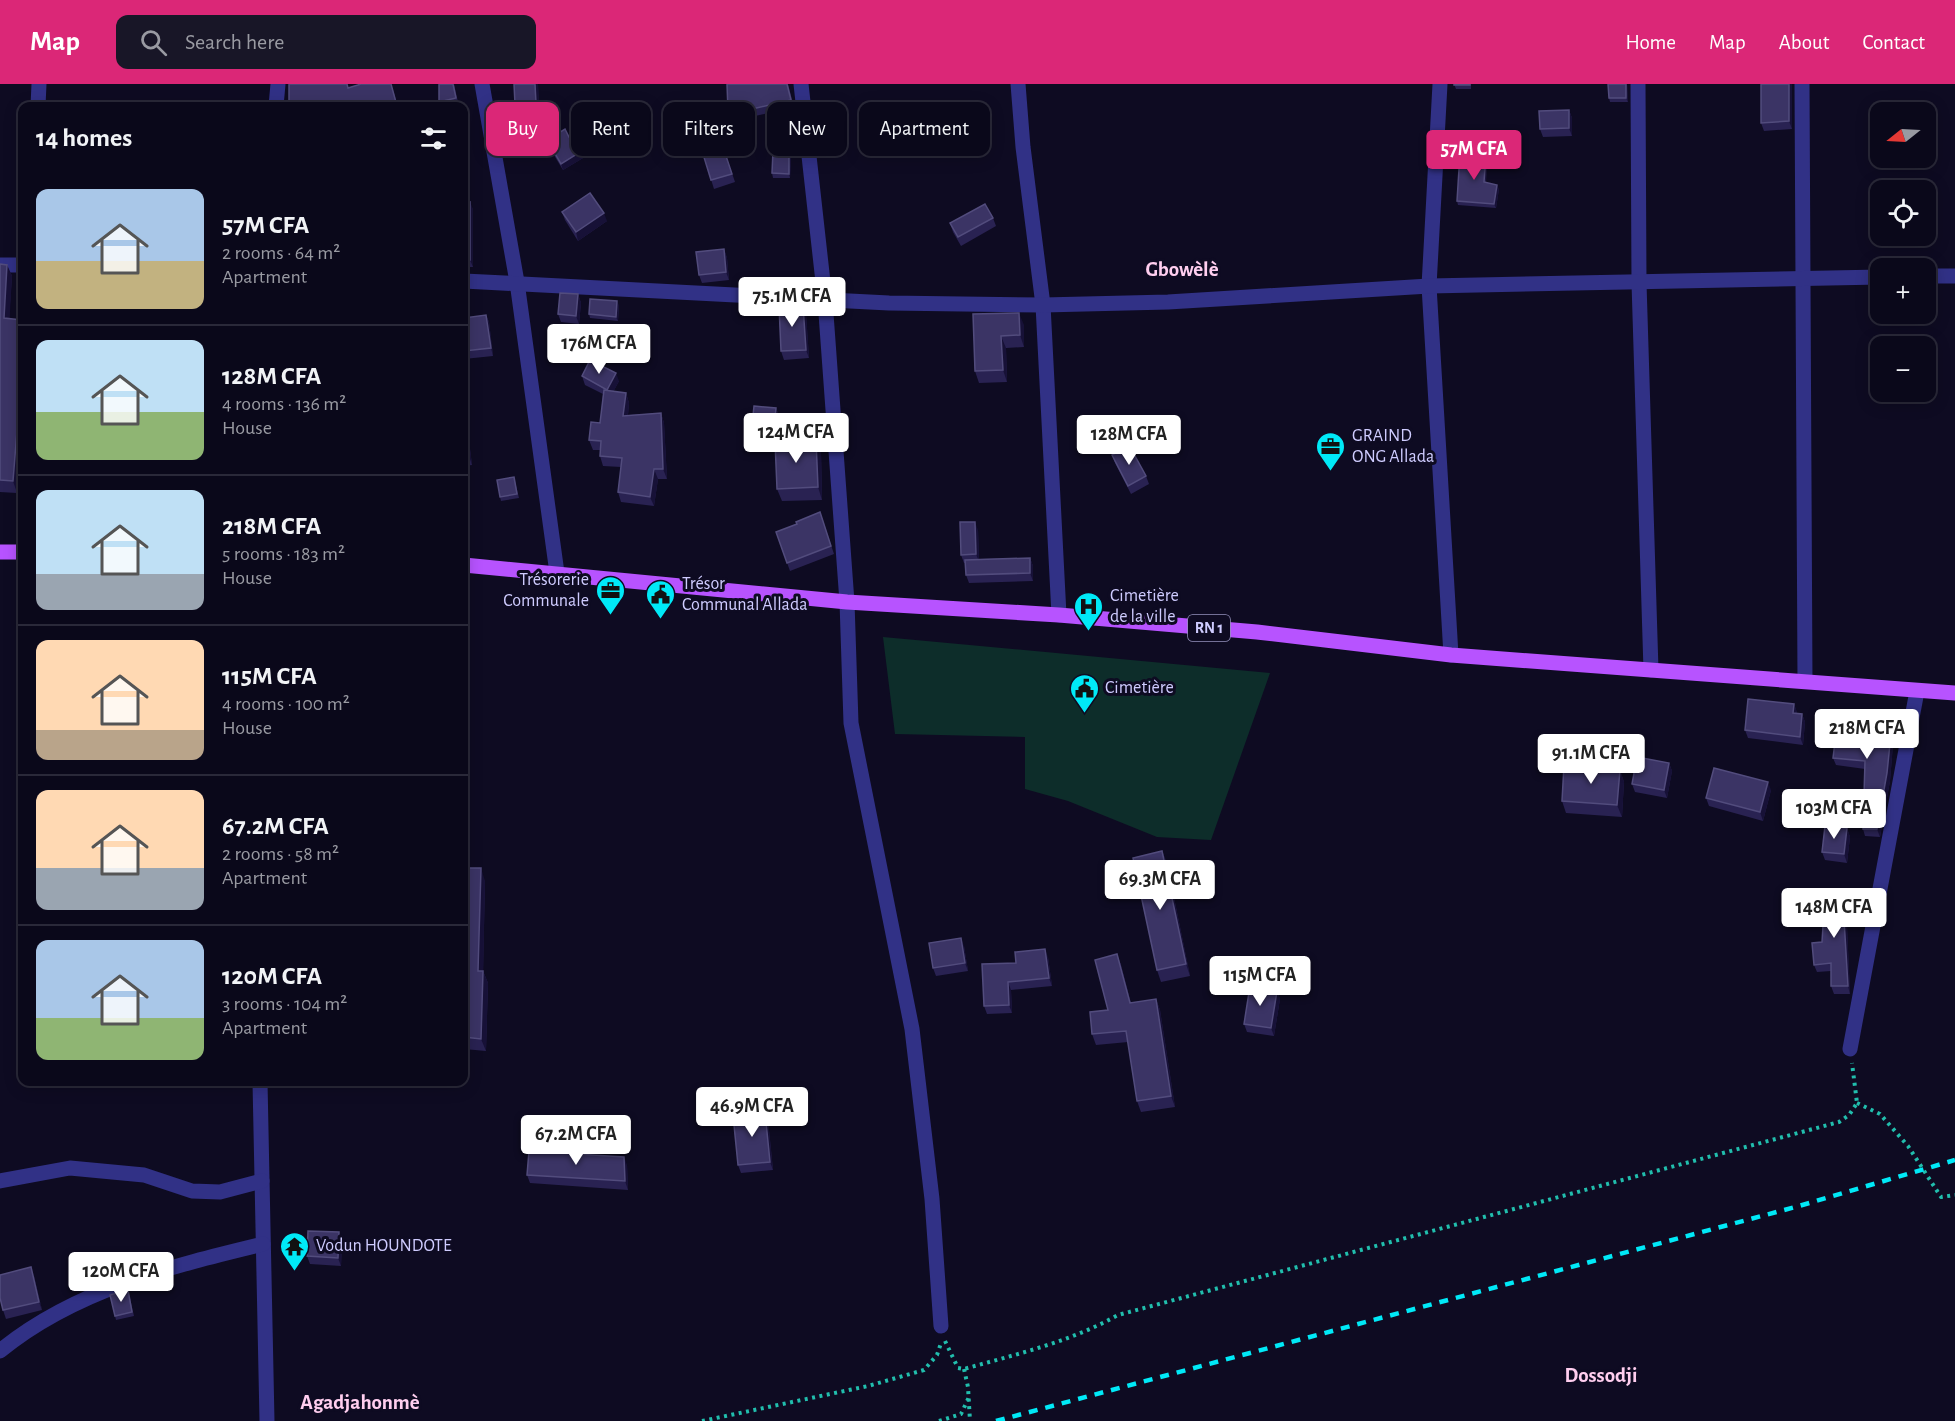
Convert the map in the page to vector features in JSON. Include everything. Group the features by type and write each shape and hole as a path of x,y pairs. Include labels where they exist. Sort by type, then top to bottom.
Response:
{"main road":[{"path":"0,552 18,552"},
{"name":"RN 1","path":"468,565 847,602 1059,615 1257,632 1450,655 1955,693"}],"street":[{"path":"38,102 39,84"},
{"path":"276,102 278,84"},
{"path":"482,84 517,282 557,573"},
{"path":"801,84 825,300 847,602 851,723 912,1029 932,1199 941,1326"},
{"path":"1018,84 1023,147 1043,305 1059,615"},
{"path":"1440,84 1429,286 1450,655"},
{"path":"1638,84 1639,283 1650,670"},
{"path":"1802,84 1805,681"},
{"path":"0,265 18,265"},
{"path":"1936,276 1955,276"},
{"path":"468,281 825,300 1043,305 1168,303 1429,286 1870,277"},
{"path":"1850,1049 1917,691"},
{"path":"260,1086 267,1421"},
{"path":"0,1181 70,1168 144,1175 192,1191 220,1192 262,1181"},
{"path":"0,1351 23,1332 115,1287 173,1265 263,1244"}],"path":[{"path":"702,1421 868,1386 924,1370 936,1355 943,1338 958,1368 964,1369 1055,1343 1093,1329 1118,1315 1839,1122 1849,1115 1857,1103 1850,1049"},
{"path":"1857,1103 1880,1114 1908,1146 1941,1197 1955,1196"},
{"path":"964,1369 970,1421"},
{"path":"939,1421 961,1414 969,1397"}],"green space":[{"path":"883,637 1270,673 1211,840 1157,837 1068,801 1025,789 1025,737 895,734"}],"building":[{"path":"289,84 347,84 348,88 361,84 391,84 396,102 289,102"},
{"path":"439,84 453,84 456,98 439,102"},
{"path":"514,84 535,84 536,102 515,102"},
{"path":"727,84 787,84 791,100 767,102 767,106 755,108 755,102 728,102"},
{"path":"1608,84 1626,84 1626,98 1609,98"},
{"path":"1761,84 1789,84 1789,121 1761,123"},
{"path":"1569,110 1569,128 1540,129 1539,111"},
{"path":"565,129 569,137 571,136 571,156 574,156 561,164 556,156 559,156 559,133"},
{"path":"1460,153 1486,156 1484,182 1497,185 1494,204 1457,201"},
{"path":"704,156 726,156 732,174 711,180"},
{"path":"773,156 789,156 789,174 772,173"},
{"path":"590,193 604,213 576,232 562,212"},
{"path":"470,202 470,260 468,260 468,203"},
{"path":"985,204 993,218 958,237 950,223"},
{"path":"724,249 726,272 699,275 696,252"},
{"path":"0,264 7,265 4,318 18,320 18,431 13,481 0,480"},
{"path":"560,293 578,294 576,316 558,314"},
{"path":"590,299 617,301 616,317 589,314"},
{"path":"803,305 806,350 781,351 779,306"},
{"path":"1019,313 1020,335 1001,336 1003,370 975,371 973,314"},
{"path":"486,315 491,348 468,351 468,317"},
{"path":"590,360 616,373 607,390 582,376"},
{"path":"604,390 626,393 623,416 661,413 663,469 654,469 650,497 618,492 622,458 600,456 601,441 589,440 591,422 600,423"},
{"path":"754,406 776,408 774,427 752,425"},
{"path":"816,440 818,487 777,489 775,441"},
{"path":"1129,445 1146,476 1128,486 1112,455"},
{"path":"514,477 517,494 500,497 497,480"},
{"path":"820,512 831,546 787,563 776,532"},
{"path":"960,522 975,522 976,554 961,555"},
{"path":"1030,558 1030,573 966,575 965,560"},
{"path":"1748,699 1794,704 1793,713 1802,714 1800,737 1745,730"},
{"path":"1838,717 1892,724 1887,773 1877,829 1863,829 1865,761 1833,758"},
{"path":"1637,757 1669,763 1664,790 1632,784"},
{"path":"1564,765 1620,770 1617,805 1562,801"},
{"path":"1714,768 1768,782 1760,812 1706,798"},
{"path":"1825,826 1847,828 1844,854 1822,852"},
{"path":"1162,851 1186,964 1157,970 1133,858"},
{"path":"468,868 481,868 478,971 483,971 481,1039 468,1037"},
{"path":"1825,894 1849,896 1848,919 1844,919 1848,986 1831,986 1831,963 1814,965 1812,943 1822,942"},
{"path":"961,938 965,963 933,968 929,943"},
{"path":"1045,949 1049,978 1008,982 1009,1005 984,1006 982,964 1016,963 1015,952"},
{"path":"1117,954 1130,1003 1156,999 1171,1096 1137,1101 1126,1031 1092,1034 1090,1012 1108,1010 1095,960"},
{"path":"1250,986 1277,991 1271,1028 1244,1024"},
{"path":"765,1112 770,1162 738,1165 733,1115"},
{"path":"529,1151 624,1157 625,1181 527,1175"},
{"path":"308,1231 339,1232 338,1258 307,1256"},
{"path":"31,1267 39,1302 3,1310 0,1298 0,1275"},
{"path":"128,1290 132,1312 115,1316 110,1295"}],"railway":[{"path":"996,1421 1799,1206 1955,1160"}],"place":[{"name":"GRAIND ONG Allada","path":"1331,472"},
{"name":"Trésorerie Communale","path":"610,616"},
{"name":"Trésor Communal Allada","path":"661,620"},
{"name":"Cimetière de la ville","path":"1089,632"},
{"name":"Cimetière","path":"1084,714"},
{"name":"Vodun HOUNDOTE","path":"295,1272"}],"district":[{"name":"Gbowèlè","path":"1182,269"},
{"name":"Dossodji","path":"1601,1375"},
{"name":"Agadjahonmè","path":"360,1402"}]}
